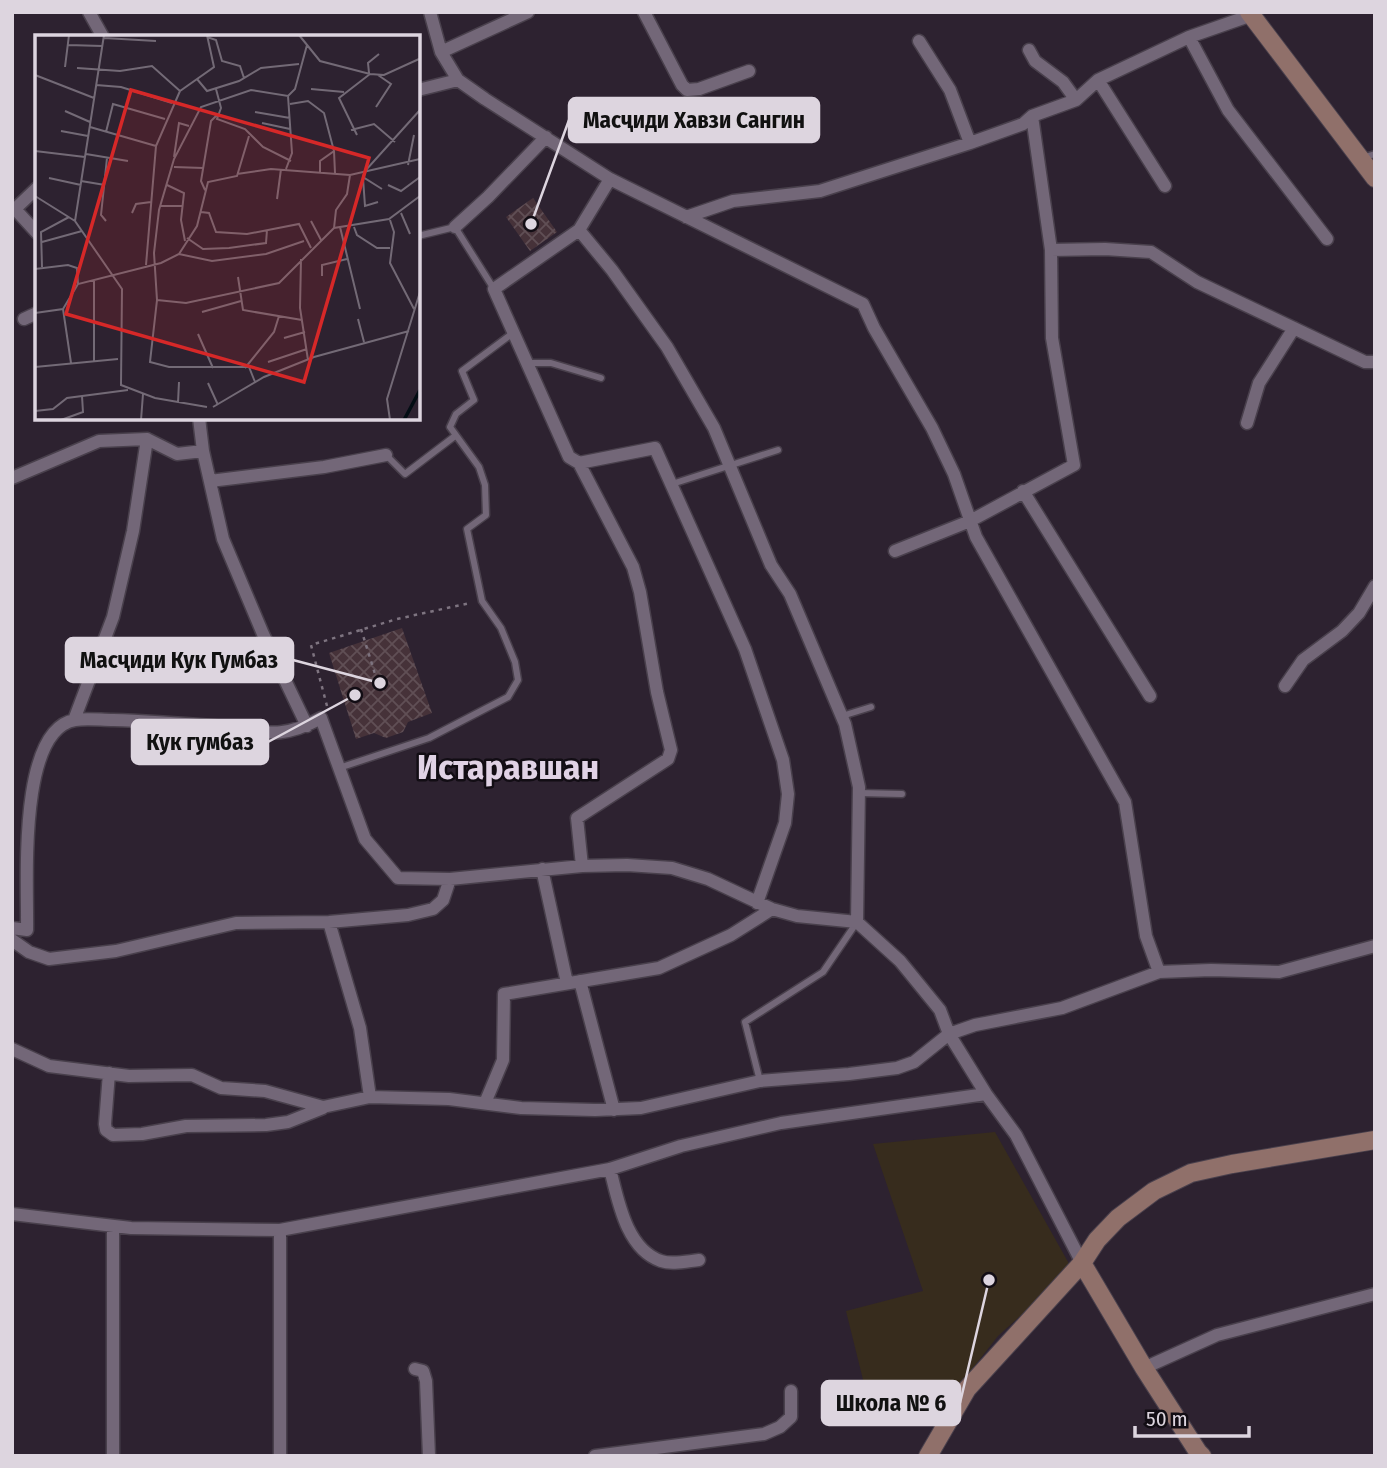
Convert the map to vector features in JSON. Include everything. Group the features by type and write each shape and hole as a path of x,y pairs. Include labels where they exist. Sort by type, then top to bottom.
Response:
{"main road":[{"path":"1250,14 1367,156 1375,178"},
{"path":"928,1456 967,1389 1082,1263 1097,1240 1118,1218 1154,1191 1191,1173 1375,1140"},
{"path":"1082,1263 1198,1455"}],"street":[{"path":"89,12 102,35"},
{"path":"430,12 441,52 458,80 610,179 863,304 932,428 954,474 976,537 1125,802 1146,936 1158,972"},
{"path":"441,52 528,12"},
{"path":"643,12 687,90 699,89 749,71"},
{"path":"685,217 733,201 820,191 1023,124 1032,116 1076,100 1098,80 1189,37 1250,14"},
{"path":"1189,37 1228,110 1327,239"},
{"path":"919,41 950,90 970,143"},
{"path":"1029,50 1035,61 1063,82 1076,100"},
{"path":"420,90 458,80"},
{"path":"1098,80 1165,186"},
{"path":"895,551 970,521 1074,465 1052,338 1051,250 1032,116"},
{"path":"455,226 488,197 546,137"},
{"path":"582,866 577,818 668,759 671,750 633,567 579,463 569,457 494,289 579,230 610,179"},
{"path":"35,190 14,210 35,231"},
{"path":"579,230 667,347 714,428 771,565 790,594 842,716 859,793 857,922"},
{"path":"1051,250 1105,248 1151,253 1197,282 1365,362 1375,362"},
{"path":"24,319 35,314"},
{"path":"1247,423 1259,383 1294,328"},
{"path":"199,420 203,450 223,539 263,634 307,726"},
{"path":"12,478 99,441 147,439 177,454 203,450"},
{"path":"74,720 113,617 133,531 147,439"},
{"path":"579,463 655,448 745,649 783,760 788,794 785,823 757,903"},
{"path":"210,481 324,467 386,455"},
{"path":"1023,491 1150,696"},
{"path":"1285,686 1303,660 1342,631 1359,613 1375,586"},
{"path":"12,928 27,930 30,799 41,753 54,730 74,720 163,721 279,734 307,726 321,718 365,839 398,878 450,880 582,866 671,868 708,879 772,909 797,916 857,922 900,961 940,1010 949,1034 986,1094 1016,1135 1082,1263"},
{"path":"542,869 573,982 614,1110"},
{"path":"12,940 29,952 49,959 116,951 236,923 329,922 408,915 433,909 443,900 450,880"},
{"path":"485,1103 503,1060 504,994 659,968 731,935 772,909"},
{"path":"329,922 360,1028 370,1097"},
{"path":"109,1073 105,1124 106,1130 113,1135 142,1134 186,1126 288,1122 323,1107 370,1097 449,1098 521,1108 641,1108 760,1081 897,1068 914,1062 949,1034 975,1025 1062,1008 1158,972 1279,972 1375,946"},
{"path":"12,1049 49,1066 129,1076 192,1075 221,1088 265,1091 323,1107"},
{"path":"12,1214 113,1227 280,1230 610,1169 681,1146 781,1123 986,1094"},
{"path":"610,1169 619,1206 645,1252 663,1262 699,1260"},
{"path":"113,1227 113,1456"},
{"path":"280,1230 280,1456"},
{"path":"1144,1368 1216,1335 1375,1294"},
{"path":"415,1369 423,1371 426,1381 429,1456"},
{"path":"595,1456 764,1434 780,1427 791,1417 791,1391"}],"lane":[{"path":"420,235 455,226 494,289"},
{"path":"340,768 429,738 508,697 518,680 515,662 501,628 482,601 467,529 486,515 485,485 479,467 450,427 456,414 474,400 462,371 513,333"},
{"path":"526,363 551,363 601,378"},
{"path":"386,455 405,474 455,436"},
{"path":"672,484 778,450"},
{"path":"842,716 871,707"},
{"path":"859,793 902,794"},
{"path":"760,1081 745,1022 823,972 857,922"}],"path":[{"path":"321,718 328,705 311,645 360,629 482,601"},
{"path":"360,629 381,694"}],"shaded area":[{"path":"995,1132 1072,1269 998,1336 929,1424 873,1420 846,1311 923,1291 873,1144"}],"building":[{"path":"533,198 557,232 530,251 506,217"},
{"path":"402,628 432,713 408,722 403,732 386,738 374,733 356,739 329,653"}],"place":[{"name":"Масҷиди Хавзи Сангин","path":"531,224"},
{"name":"Масҷиди Кук Гумбаз","path":"380,683"},
{"name":"Кук гумбаз","path":"355,695"},
{"name":"Школа № 6","path":"989,1280"}],"district":[{"name":"Истаравшан","path":"508,767"}]}
